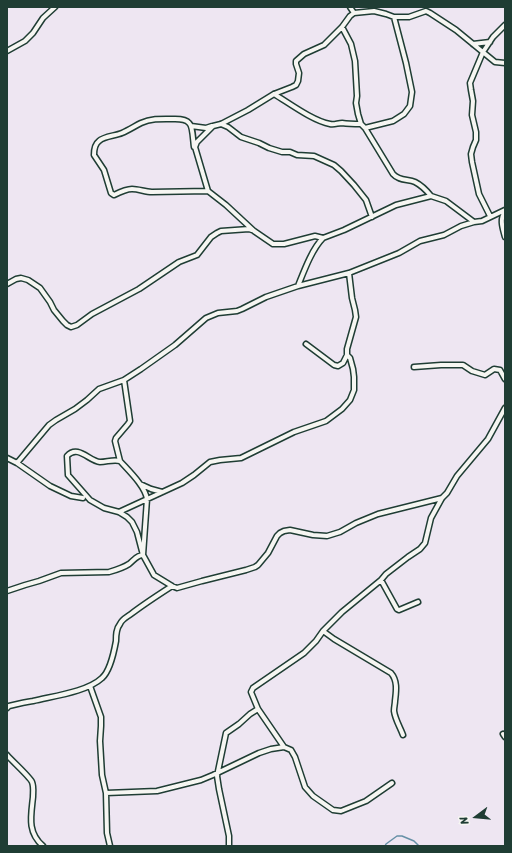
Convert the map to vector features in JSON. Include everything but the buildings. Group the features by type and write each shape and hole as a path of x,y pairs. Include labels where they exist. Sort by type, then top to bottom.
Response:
{"street":[{"path":"7,51 25,41 33,33 43,18 55,7"},
{"path":"350,7 354,13"},
{"path":"191,126 206,128 221,124 274,94 296,85 299,73 296,61 304,54 324,45 354,13 374,11 394,17 409,17 426,11 456,30 495,62 505,63"},
{"path":"366,128 392,121 404,114 410,106 412,92 394,17"},
{"path":"490,216 480,194 472,162 471,154 472,147 476,140 476,132 472,115 473,100 470,90 470,83 483,52 493,37 505,25"},
{"path":"342,27 350,44 355,61 356,103 361,124 366,128 393,174 396,177 416,182 431,196 446,201 474,222"},
{"path":"473,44 490,42"},
{"path":"274,94 324,123 331,125 341,123 361,124"},
{"path":"208,191 144,192 134,189 126,190 114,195 111,193 104,170 94,155 96,145 99,140 122,133 149,120 186,120 191,126 194,147 208,191 226,205 254,231 273,244 284,244 315,236 323,238"},
{"path":"221,124 228,127 241,137 269,148 282,152 314,156 334,165 354,185 366,200 372,217"},
{"path":"194,147 213,126"},
{"path":"298,286 306,266 319,242 323,238 344,230 396,205 431,196"},
{"path":"17,463 56,420 75,409 100,389 124,380 141,369 175,345 206,318 218,313 242,309 266,297 298,286 349,273 399,253 420,241 444,235 462,226 482,221 490,216 505,211"},
{"path":"505,211 501,219 505,237"},
{"path":"7,284 21,278 28,280 40,288 54,310 67,325 71,327 77,325 92,314 139,290 179,262 197,254 211,237 217,233 221,231 250,229 254,231"},
{"path":"306,344 334,365 338,366 343,363 347,355 347,349 356,317 349,273"},
{"path":"119,512 188,479 210,462 241,458 294,432 326,421 342,409 350,400 354,390 353,369 350,358 347,355"},
{"path":"414,368 463,365 472,371 485,375 494,369 500,370 505,379"},
{"path":"124,380 130,421 115,441 120,461 139,483 146,494 147,499 143,555"},
{"path":"284,747 258,709 251,692 253,688 304,653 342,612 381,580 386,574 420,549 425,543 431,518 442,498 447,493 457,476 488,439 505,408"},
{"path":"120,461 99,462 85,454 75,452 69,453 67,456 68,475 90,500 104,508 119,512 132,522 137,532 143,555 154,576 177,588 202,580 255,567 268,553 277,536 284,531 290,530 313,535 327,536 340,532 356,523 378,514 442,498"},
{"path":"7,458 17,463 50,486 71,496 83,498"},
{"path":"139,483 151,489 162,492"},
{"path":"7,591 61,573 109,572 128,564 138,555 143,555"},
{"path":"381,580 397,609 399,610 418,602"},
{"path":"7,708 34,700 55,697 90,686 101,679 108,670 116,640 116,633 123,620 172,586"},
{"path":"323,631 391,673 396,682 395,714 403,735"},
{"path":"90,686 101,717 100,741 102,775 106,793 107,833 110,846"},
{"path":"229,846 229,836 217,776 226,733 258,709"},
{"path":"106,793 157,791 201,780 259,753 284,747 291,750 295,757 305,787 313,796 333,810 341,811 366,801 392,783"},
{"path":"7,755 32,781 34,788 30,819 31,826 33,834 43,846"}],"waterway":[{"path":"385,846 397,836 402,836 414,841 419,846"}]}
